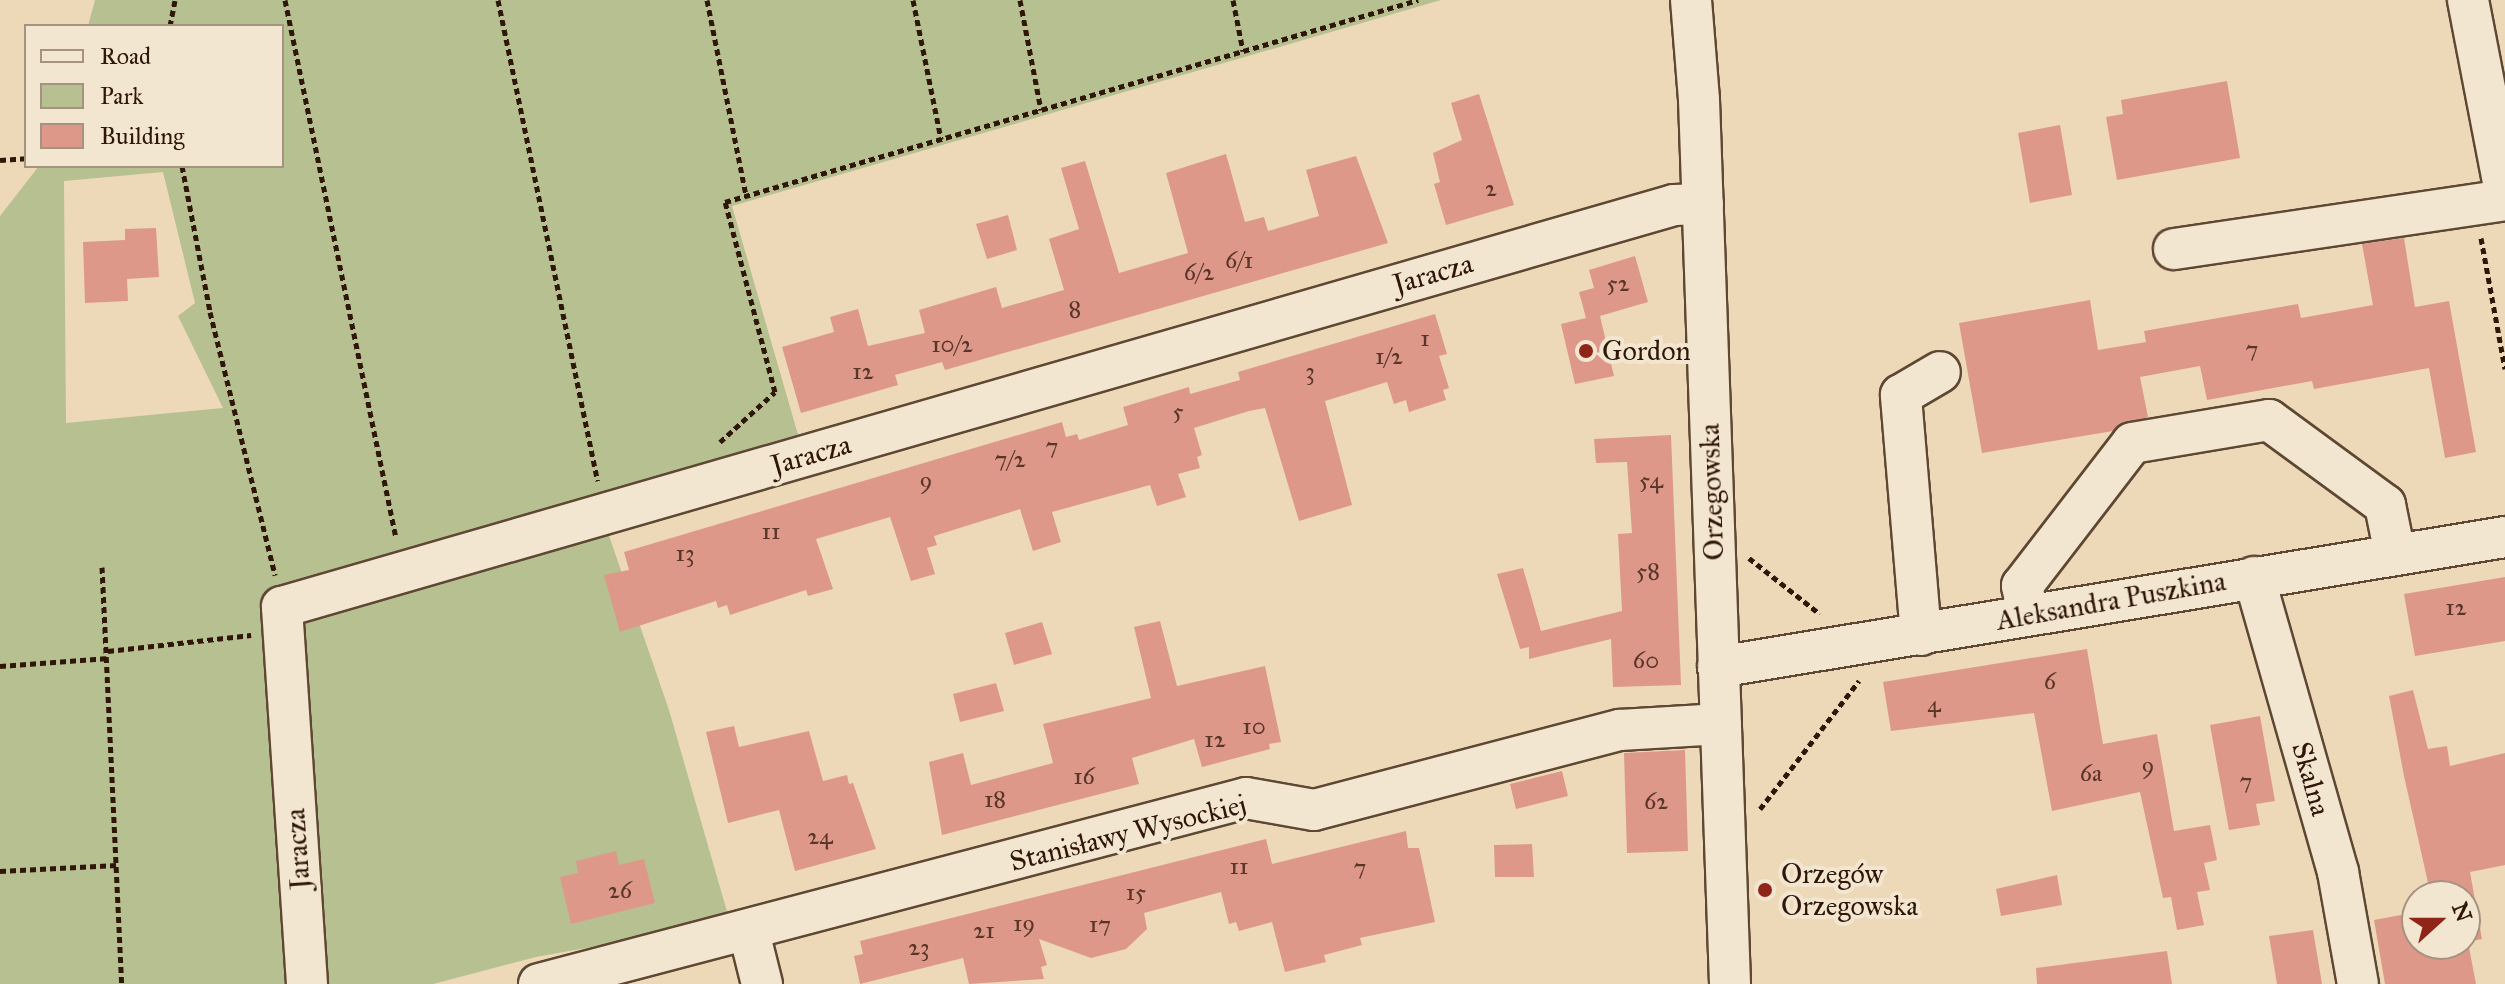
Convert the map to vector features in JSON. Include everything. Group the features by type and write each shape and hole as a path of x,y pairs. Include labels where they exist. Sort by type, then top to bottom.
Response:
{"street":[{"name":"Orzegowska","path":"1691,0 1703,204 1730,984"},
{"path":"2174,249 2495,199 2468,0"},
{"name":"Jaracza","path":"307,984 283,619 718,482 1674,205 1703,204"},
{"path":"1921,635 1901,395 1940,372"},
{"path":"2028,614 2022,586 2132,443 2269,420 2385,505 2395,554"},
{"name":"Aleksandra Puszkina","path":"1718,667 2505,537"},
{"name":"Skalna","path":"2254,577 2338,872 2358,984"},
{"name":"Stanisławy Wysockiej","path":"539,984 749,932 1246,798 1314,810 1620,730 1721,724"},
{"path":"749,932 762,984"}],"path":[{"path":"170,24 175,0"},
{"path":"285,0 398,546"},
{"path":"498,0 600,489"},
{"path":"707,0 746,196"},
{"path":"913,0 941,139"},
{"path":"1020,0 1041,110"},
{"path":"1233,0 1243,51"},
{"path":"718,482 713,466 725,433 775,392 725,202 1418,0"},
{"path":"0,160 24,158"},
{"path":"0,666 108,654 283,619 210,312 182,168"},
{"path":"2495,199 2505,369"},
{"path":"1739,550 1824,617"},
{"path":"102,567 122,984"},
{"path":"1758,812 1864,674"},
{"path":"0,871 117,865"}],"green space":[{"path":"95,0 1441,0 732,206 801,445 595,495 669,710 730,922 536,957 433,984 0,984 0,216 37,168 284,168 284,24 89,24","holes":["163,172 195,303 178,316 223,408 66,423 64,181"]}],"building":[{"path":"2227,81 2240,158 2117,180 2106,117 2123,114 2121,100"},
{"path":"1479,94 1514,205 1446,225 1434,184 1440,182 1433,153 1462,140 1451,103"},
{"path":"2060,125 2072,195 2030,203 2018,133"},
{"path":"1226,154 1245,222 1264,217 1268,231 1319,216 1306,170 1356,156 1388,243 945,370 942,362 895,375 898,385 801,413 782,347 834,332 830,317 858,309 868,346 925,333 919,310 996,287 1002,308 1064,290 1049,239 1079,229 1061,168 1085,161 1119,273 1188,253 1166,173"},
{"path":"1008,215 1017,250 987,259 976,224"},
{"path":"156,228 159,277 127,279 128,301 85,303 83,242 125,240 125,229"},
{"path":"2404,238 2415,307 2449,301 2476,452 2445,458 2429,368 2314,389 2312,381 2207,400 2200,366 2140,377 2148,417 2113,431 1982,453 1959,323 2090,300 2098,350 2146,342 2144,331 2298,304 2301,318 2373,305 2362,244"},
{"path":"1635,256 1648,302 1600,316 1614,376 1575,384 1561,324 1586,318 1579,292 1594,288 1589,270"},
{"path":"1435,314 1447,354 1439,356 1449,388 1443,390 1446,400 1409,412 1406,400 1394,404 1387,382 1325,401 1352,505 1299,521 1265,408 1194,428 1202,455 1197,457 1200,468 1178,474 1186,497 1157,506 1150,485 1052,512 1061,542 1033,551 1020,509 934,536 937,545 927,548 935,574 911,581 890,517 816,539 833,589 808,596 806,590 730,615 727,605 718,608 716,601 620,632 604,575 629,570 624,552 1062,422 1066,437 1077,434 1079,440 1128,425 1123,407 1189,387 1190,394 1240,380 1238,372"},
{"path":"1671,435 1681,685 1613,687 1611,639 1529,659 1529,647 1520,649 1497,574 1523,568 1541,631 1622,611 1618,534 1632,533 1627,462 1596,463 1594,439"},
{"path":"2505,577 2505,641 2415,656 2404,594"},
{"path":"1160,621 1177,686 1265,666 1281,742 1269,744 1270,749 1202,767 1194,739 1132,758 1139,784 942,835 929,762 963,753 971,785 1053,763 1043,724 1151,698 1134,627"},
{"path":"1042,622 1052,654 1014,665 1005,633"},
{"path":"2087,649 2103,744 2157,734 2174,831 2210,825 2217,860 2204,863 2210,890 2197,892 2204,925 2177,930 2171,897 2163,898 2140,792 2052,811 2034,713 1891,731 1883,682"},
{"path":"996,683 1004,711 960,722 953,694"},
{"path":"2413,690 2428,749 2447,746 2450,766 2505,753 2505,865 2470,872 2471,880 2427,880 2389,696"},
{"path":"2260,716 2275,801 2256,804 2260,825 2229,830 2210,725"},
{"path":"734,726 739,747 809,731 823,781 847,775 849,784 853,783 876,849 795,871 779,810 728,823 706,732"},
{"path":"1685,750 1688,851 1627,853 1624,753"},
{"path":"1562,771 1568,796 1516,809 1510,784"},
{"path":"1406,831 1408,848 1419,848 1435,922 1360,938 1362,945 1324,955 1326,962 1285,972 1272,922 1239,931 1236,922 1229,924 1221,892 1144,913 1147,929 1126,949 1091,958 1039,939 1047,965 1041,967 1044,979 969,984 963,958 860,984 854,956 863,954 860,941 1266,839 1272,864"},
{"path":"1532,844 1534,877 1495,877 1494,845"},
{"path":"616,851 619,865 644,859 655,903 571,924 560,877 578,873 576,861"},
{"path":"2057,875 2062,905 2001,916 1996,889"},
{"path":"2401,915 2401,960 2471,960 2476,984 2385,984 2374,920"},
{"path":"2313,930 2322,984 2277,984 2269,936"},
{"path":"2167,951 2172,984 2037,984 2036,968"}],"place":[{"name":"Gordon","path":"1586,351"},
{"name":"Orzegów Orzegowska","path":"1765,890"}]}
